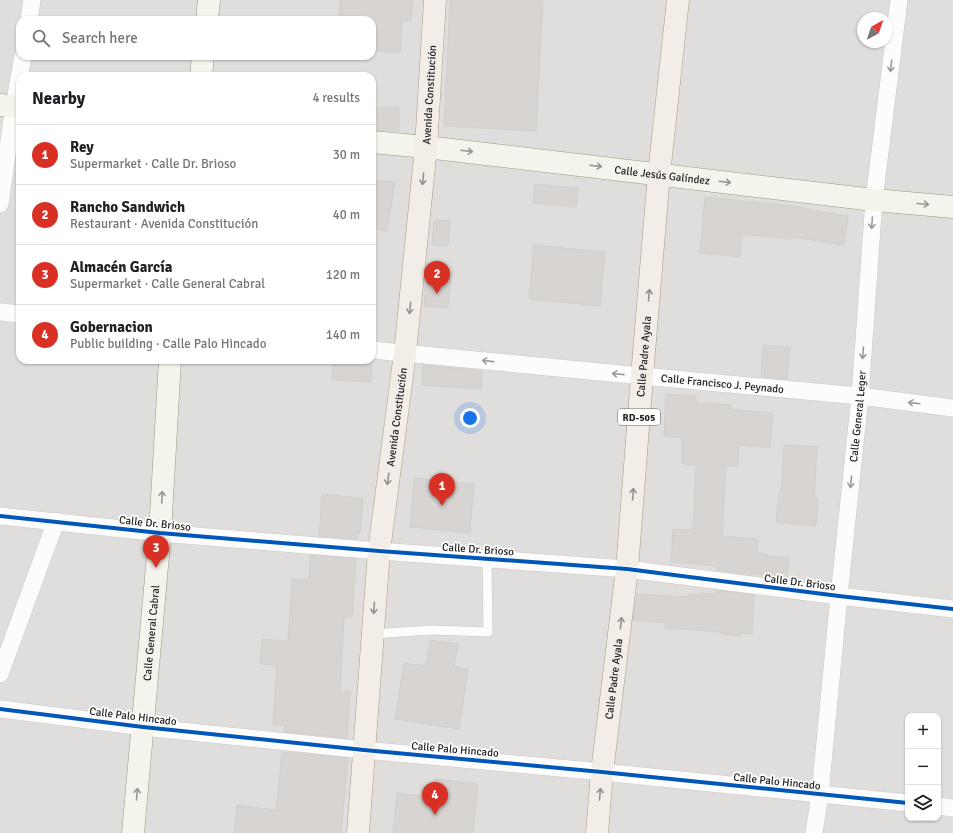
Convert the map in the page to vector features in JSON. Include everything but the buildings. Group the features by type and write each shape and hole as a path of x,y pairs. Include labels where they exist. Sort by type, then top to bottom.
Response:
{"main road":[{"name":"Avenida Constitución","path":"358,833 379,551 405,353 426,147 435,0"},
{"name":"Calle Padre Ayala","path":"597,833 602,772 627,569 659,174 678,0"}],"street":[{"path":"30,16 32,0"},
{"path":"207,16 209,0"},
{"name":"Calle General Leger","path":"814,833 820,794 860,396 874,200 899,0"},
{"path":"19,72 22,60"},
{"path":"201,72 203,60"},
{"path":"0,204 11,106 16,85"},
{"name":"Calle Jesús Galíndez","path":"376,142 874,200 953,207"},
{"path":"0,312 16,314"},
{"name":"Calle Francisco J. Peynado","path":"376,350 860,396 953,408"},
{"name":"Calle General Cabral","path":"133,833 160,533 170,364"},
{"name":"Calle Dr. Brioso","path":"0,516 160,533 627,569 953,609"},
{"path":"0,674 56,521"},
{"name":"Calle Palo Hincado","path":"0,709 143,727 364,750 905,803"},
{"path":"941,806 953,808"}],"lane":[{"path":"372,634 432,630 488,632 487,559"}],"shaded area":[{"path":"0,0 953,0 953,833 0,833"}],"cycle path":[{"path":"0,516 160,533 627,569 953,609"},
{"path":"0,709 143,727 364,750 905,803"}],"place":[{"name":"Rancho Sandwich","path":"437,294"},
{"name":"Rey","path":"442,506"},
{"name":"Almacén García","path":"156,568"},
{"name":"Gobernacion","path":"435,815"}]}
